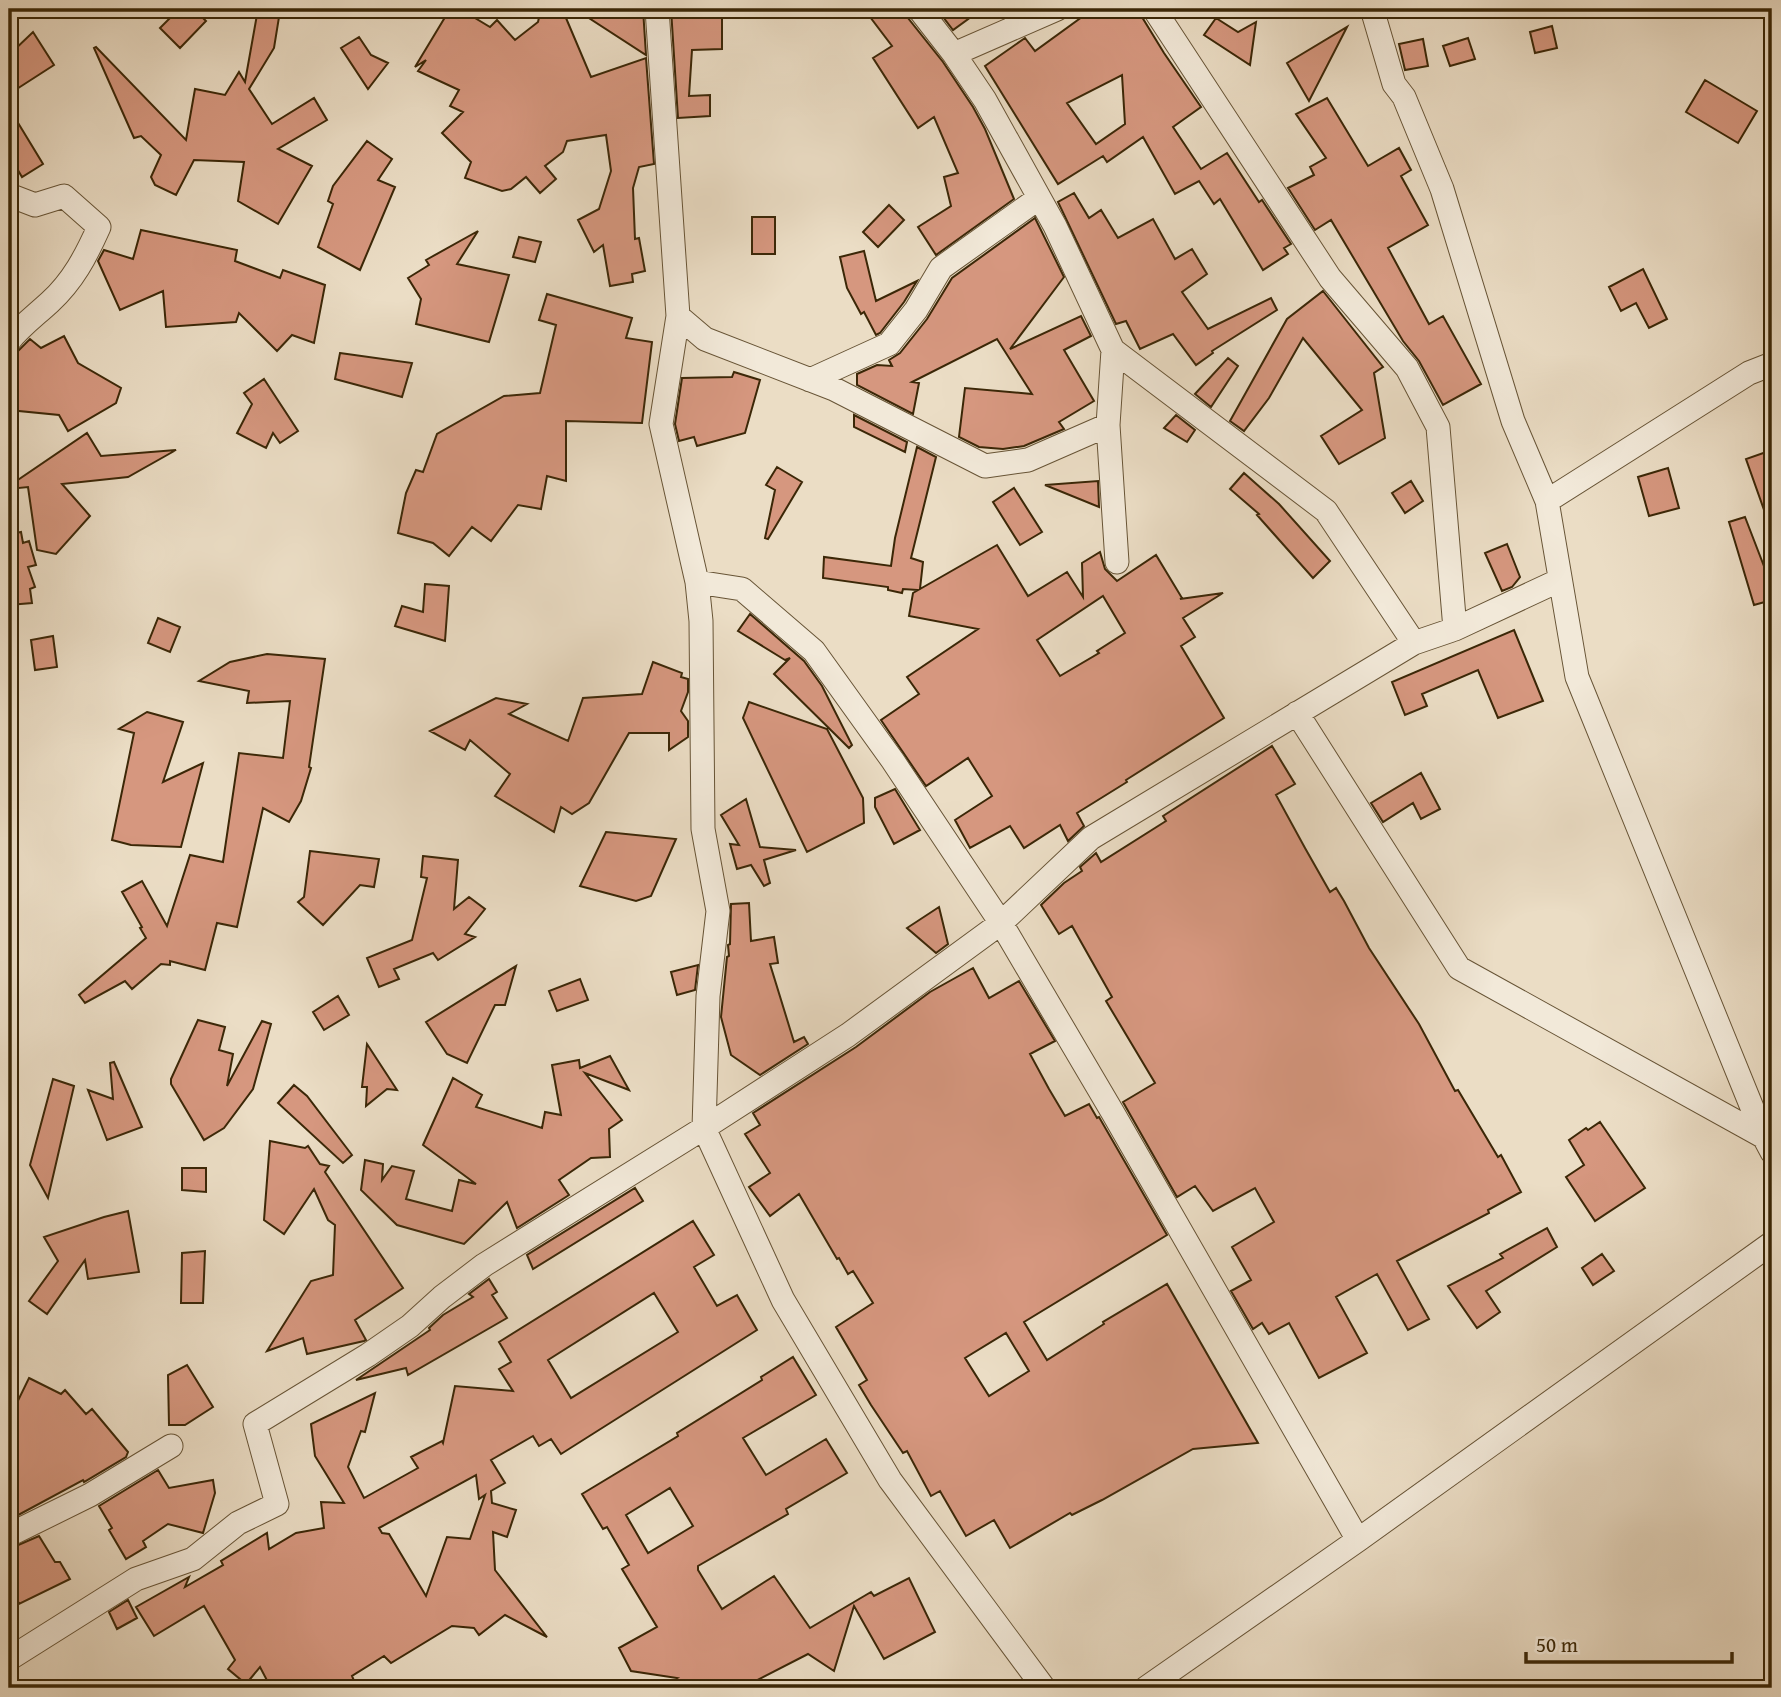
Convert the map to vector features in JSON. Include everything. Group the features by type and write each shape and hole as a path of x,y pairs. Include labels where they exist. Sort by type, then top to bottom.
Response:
{"street":[{"path":"657,9 678,316 662,424 697,582 701,621 703,830 718,911 708,996 704,1129 783,1300 890,1480 1044,1688"},
{"path":"919,9 985,100 1039,198 1113,351 1326,511 1414,642"},
{"path":"954,54 1057,9"},
{"path":"1154,9 1330,278 1407,368 1438,428 1455,629"},
{"path":"1372,9 1394,84 1404,97 1442,189 1513,421 1547,501 1577,677 1768,1145"},
{"path":"9,195 35,205 64,197 99,228 81,267 52,301 9,341"},
{"path":"810,380 889,344 916,310 941,268 1039,198"},
{"path":"678,316 705,339 834,389 985,466 1028,460 1108,425"},
{"path":"1113,351 1108,425 1117,562"},
{"path":"1547,501 1749,373 1772,364"},
{"path":"9,1659 136,1579 193,1559 238,1523 276,1504 256,1424 389,1341 484,1265 704,1129 848,1035 1001,923 1091,838 1414,642 1455,629 1560,580"},
{"path":"697,582 742,589 814,651 893,761 1001,923 1358,1540"},
{"path":"1297,713 1459,968 1768,1145"},
{"path":"1146,1688 1358,1540 1772,1243"},
{"path":"9,1535 90,1495 171,1446"}],"building":[{"path":"179,9 194,9 206,21 180,48 160,28"},
{"path":"258,9 280,11 274,48 249,89 272,124 314,98 327,120 278,149 312,166 278,224 238,201 244,162 194,160 176,195 155,185 151,177 161,155 141,136 134,138 94,48 96,47 186,140 195,89 225,95 239,72 245,82"},
{"path":"450,9 460,9 490,27 497,20 515,40 538,22 540,13 566,18 591,77 646,58 654,164 639,167 633,188 635,239 639,238 645,271 632,274 633,282 610,286 603,245 594,252 578,220 599,209 611,171 606,135 567,141 563,152 545,166 556,179 540,193 526,177 511,189 502,191 465,178 471,162 442,133 463,112 450,106 459,90 418,71 426,60 415,67"},
{"path":"575,9 643,9 646,55"},
{"path":"671,9 722,9 722,49 692,50 689,96 710,95 710,116 678,118"},
{"path":"864,9 905,9 908,18 943,62 973,107 1014,199 936,255 918,227 951,206 944,177 958,173 934,117 918,128 873,58 892,46"},
{"path":"937,9 982,9 953,30"},
{"path":"1093,9 1140,9 1164,53 1201,107 1173,127 1201,169 1227,153 1291,244 1284,248 1288,254 1263,270 1220,199 1214,204 1199,181 1175,194 1143,137 1107,162 1103,156 1058,184 985,66 1025,38 1035,51","holes":["1122,75 1125,124 1096,144 1067,103"]},
{"path":"1216,18 1238,32 1256,22 1250,65 1204,35"},
{"path":"1552,26 1557,48 1535,53 1530,32"},
{"path":"1347,27 1309,101 1287,63"},
{"path":"33,32 54,65 9,94 9,55"},
{"path":"359,37 371,55 388,63 368,89 341,48"},
{"path":"1468,38 1475,59 1450,66 1443,46"},
{"path":"1423,39 1428,66 1405,70 1399,44"},
{"path":"1705,80 1757,111 1738,143 1686,112"},
{"path":"1327,98 1368,166 1399,148 1411,170 1401,176 1428,225 1388,248 1429,324 1443,316 1481,384 1443,405 1419,361 1403,341 1331,220 1315,230 1288,188 1314,175 1310,167 1326,158 1296,114"},
{"path":"9,108 43,164 22,177 9,155"},
{"path":"367,141 392,159 378,180 395,187 360,270 318,247 333,204 328,201 333,186"},
{"path":"1074,193 1089,218 1101,210 1118,238 1153,219 1175,259 1192,249 1207,274 1182,292 1208,329 1271,298 1277,310 1212,351 1213,353 1196,365 1173,334 1140,349 1126,321 1116,324 1058,202"},
{"path":"889,205 904,220 878,247 863,232"},
{"path":"752,217 775,217 775,254 752,254"},
{"path":"1035,218 1064,277 1010,349 1081,316 1091,336 1064,350 1094,401 1059,422 1064,429 1024,446 1003,449 979,447 959,437 965,388 1032,394 997,339 912,382 919,383 913,414 857,385 857,374 877,365 892,366 889,360 900,353 927,319 952,278"},
{"path":"141,230 237,250 235,261 280,278 283,270 325,285 314,343 292,335 277,351 239,313 236,322 166,327 163,291 120,310 98,261 104,250 133,259"},
{"path":"478,231 457,264 509,275 489,342 416,324 421,299 408,278 429,265 426,260"},
{"path":"519,237 541,242 535,262 513,257"},
{"path":"864,251 876,301 917,281 904,302 876,335 847,288 840,257"},
{"path":"1643,269 1667,319 1649,328 1636,303 1621,311 1609,287"},
{"path":"1323,291 1383,367 1374,373 1385,438 1339,464 1321,436 1362,410 1303,338 1269,398 1244,431 1230,421 1287,319"},
{"path":"547,294 632,318 626,338 652,342 642,423 566,421 566,481 547,476 541,509 518,505 491,541 472,527 449,556 433,543 398,533 406,493 416,470 423,472 437,434 504,396 540,393 556,325 539,320"},
{"path":"64,336 78,363 121,388 116,403 68,431 59,415 9,410 9,360 30,339 41,348"},
{"path":"340,353 412,363 402,397 335,379"},
{"path":"1228,358 1238,366 1211,407 1195,394"},
{"path":"734,372 760,380 745,433 697,446 694,437 679,441 675,424 682,378 732,377"},
{"path":"264,379 298,431 280,443 273,433 266,448 237,433 252,404 244,393"},
{"path":"854,415 907,442 905,452 854,427"},
{"path":"1176,415 1195,430 1187,442 1164,428"},
{"path":"87,433 101,456 176,450 128,477 62,484 90,516 56,554 37,550 28,487 9,489 9,486"},
{"path":"917,447 936,457 911,558 923,562 920,589 997,545 1028,596 1067,572 1083,597 1082,563 1100,552 1105,569 1117,581 1156,555 1182,598 1180,599 1223,593 1183,618 1195,637 1181,646 1224,718 1077,813 1084,826 1068,841 1060,825 1024,848 1010,826 970,848 955,820 992,796 968,758 926,786 881,720 919,694 907,677 978,629 909,616 913,593 918,590 903,589 902,593 888,590 888,587 823,578 824,557 891,566","holes":["1103,596 1125,633 1097,651 1099,653 1060,676 1037,640"]},
{"path":"1772,450 1772,524 1769,524 1746,459"},
{"path":"777,467 802,482 768,539 765,538 775,490 766,485"},
{"path":"1668,468 1679,508 1649,516 1638,477"},
{"path":"1244,473 1279,504 1330,561 1313,578 1257,515 1259,514 1230,489"},
{"path":"1098,481 1099,507 1045,485"},
{"path":"1411,481 1423,501 1405,513 1392,493"},
{"path":"1014,488 1042,532 1020,545 993,502"},
{"path":"1745,517 1772,587 1772,600 1754,605 1729,522"},
{"path":"12,521 16,533 21,532 23,543 29,541 36,565 28,567 35,587 30,589 32,603 9,605 9,522"},
{"path":"1507,544 1520,577 1512,587 1502,591 1485,553"},
{"path":"425,584 449,586 445,641 395,626 402,606 423,612"},
{"path":"750,614 804,661 822,686 852,745 849,748 774,674 790,658 785,660 738,631"},
{"path":"158,618 180,627 170,652 148,643"},
{"path":"1514,630 1543,701 1498,718 1478,670 1422,694 1427,706 1405,715 1392,682"},
{"path":"53,636 57,667 35,670 31,640"},
{"path":"267,654 325,659 309,767 311,768 301,801 289,822 263,808 237,927 217,923 205,970 170,961 170,965 161,964 132,989 125,981 85,1003 79,995 146,938 122,892 142,881 167,926 190,855 223,862 239,753 283,758 290,701 247,703 249,691 199,681 230,662"},
{"path":"653,662 682,673 681,677 688,679 688,692 681,711 688,721 688,737 669,750 669,733 629,733 589,803 572,814 561,807 554,832 495,796 510,774 470,740 465,750 430,731 496,698 527,704 509,714 568,741 583,698 642,694"},
{"path":"749,702 827,729 863,798 864,823 807,852 743,718"},
{"path":"147,712 183,722 163,782 203,763 181,847 131,845 112,840 134,733 119,729"},
{"path":"1272,746 1295,784 1276,795 1305,848 1330,892 1336,888 1369,948 1419,1024 1455,1091 1458,1090 1498,1157 1501,1155 1521,1192 1488,1210 1489,1213 1397,1261 1429,1319 1408,1330 1377,1274 1336,1297 1367,1353 1319,1378 1289,1323 1269,1334 1262,1323 1253,1329 1231,1291 1251,1280 1232,1247 1274,1222 1255,1188 1213,1211 1195,1186 1177,1197 1123,1102 1155,1083 1106,1001 1112,997 1072,926 1059,934 1041,905 1064,883 1082,871 1080,867 1096,853 1101,862 1166,821 1163,816"},
{"path":"1421,773 1440,809 1421,819 1413,803 1383,822 1371,803"},
{"path":"895,789 920,830 894,844 875,807 875,798"},
{"path":"746,799 760,847 796,850 764,860 770,883 764,886 751,865 737,869 730,844 739,845 721,815"},
{"path":"606,832 676,839 651,896 636,901 580,886"},
{"path":"310,851 379,859 374,887 360,885 323,925 298,902 304,897"},
{"path":"423,856 458,860 454,909 469,897 485,909 465,934 475,937 438,960 433,953 394,969 399,979 379,987 367,958 412,940 427,878 421,877"},
{"path":"749,903 751,941 774,937 778,963 770,964 794,1042 804,1037 808,1044 760,1075 731,1055 721,1017 729,956 731,904"},
{"path":"939,907 948,944 936,953 907,928"},
{"path":"698,965 695,990 677,995 671,972"},
{"path":"516,966 505,1005 495,1005 467,1063 447,1054 426,1022"},
{"path":"973,968 989,998 1019,981 1055,1041 1030,1054 1049,1089 1065,1116 1089,1104 1167,1235 1024,1322 1047,1360 1104,1324 1103,1322 1167,1284 1258,1443 1193,1449 1102,1500 1072,1515 1070,1513 1010,1548 994,1520 966,1536 940,1491 931,1496 907,1451 903,1453 859,1385 867,1380 836,1327 873,1303 853,1271 848,1274 839,1258 837,1259 799,1194 770,1216 749,1187 770,1173 745,1134 760,1125 753,1113 856,1047 930,992","holes":["1006,1333 1029,1371 989,1396 965,1358"]},
{"path":"580,979 588,1000 557,1011 549,991"},
{"path":"338,996 349,1015 324,1030 313,1012"},
{"path":"198,1020 225,1027 219,1050 233,1054 227,1086 262,1021 271,1024 253,1089 224,1128 204,1140 171,1084"},
{"path":"367,1044 397,1090 387,1089 366,1106 367,1087 362,1087"},
{"path":"610,1056 629,1090 585,1073 622,1120 609,1129 610,1157 591,1158 559,1180 569,1195 517,1228 507,1202 464,1244 397,1225 361,1190 365,1160 383,1164 382,1180 392,1166 414,1171 406,1199 452,1211 459,1180 476,1184 423,1145 453,1078 482,1095 476,1107 542,1128 545,1112 561,1115 552,1065 579,1060 580,1068"},
{"path":"114,1062 142,1127 107,1140 88,1090 113,1099 110,1063"},
{"path":"53,1079 74,1086 48,1198 30,1165"},
{"path":"294,1085 307,1096 352,1155 343,1163 278,1103"},
{"path":"1600,1122 1645,1188 1595,1221 1566,1177 1584,1165 1569,1140"},
{"path":"270,1141 305,1148 308,1146 320,1164 329,1166 325,1172 403,1288 355,1320 366,1340 364,1341 307,1354 303,1338 267,1351 311,1281 333,1275 335,1225 328,1220 314,1189 284,1234 264,1220"},
{"path":"182,1168 206,1168 206,1192 182,1190"},
{"path":"635,1188 643,1201 533,1269 527,1255"},
{"path":"128,1211 139,1272 88,1279 85,1260 47,1314 29,1301 58,1261 44,1237"},
{"path":"693,1221 714,1255 694,1267 717,1306 737,1295 757,1330 561,1454 551,1439 539,1446 533,1436 491,1460 505,1483 491,1491 492,1503 516,1510 507,1537 493,1532 495,1570 547,1637 505,1615 479,1635 474,1628 452,1626 391,1663 384,1656 352,1676 357,1688 319,1688 315,1682 302,1683 291,1688 271,1688 260,1667 246,1684 228,1669 235,1660 204,1606 154,1636 136,1607 189,1577 185,1587 223,1565 221,1561 267,1533 269,1549 296,1533 324,1528 321,1502 344,1503 315,1456 311,1424 375,1393 365,1432 361,1431 348,1467 364,1498 418,1468 411,1457 442,1441 443,1443 455,1386 513,1391 499,1369 511,1362 499,1342","holes":["654,1293 678,1332 571,1398 548,1360","476,1475 479,1499 485,1495 470,1539 447,1537 426,1596 389,1534 382,1533 379,1528"]},
{"path":"1547,1228 1557,1247 1486,1291 1500,1312 1477,1328 1448,1286 1503,1258 1500,1254"},
{"path":"205,1251 203,1303 181,1303 182,1253"},
{"path":"1602,1254 1614,1271 1593,1285 1582,1268"},
{"path":"489,1279 497,1292 492,1295 507,1318 408,1375 406,1368 356,1380 430,1330 443,1315 473,1297 469,1294"},
{"path":"793,1357 816,1395 743,1438 766,1475 826,1439 847,1473 786,1509 788,1514 698,1566 722,1609 774,1576 810,1628 871,1592 874,1596 909,1578 935,1632 884,1659 854,1606 834,1671 808,1654 742,1688 658,1688 677,1678 631,1671 619,1648 657,1627 622,1569 629,1565 607,1527 603,1529 582,1494 678,1436 677,1433 762,1380 761,1377","holes":["670,1488 693,1526 648,1553 626,1515"]},
{"path":"187,1365 213,1407 185,1425 169,1425 168,1375"},
{"path":"29,1378 61,1394 65,1390 86,1414 92,1409 128,1452 126,1457 84,1482 83,1480 9,1520 9,1419"},
{"path":"158,1470 169,1488 213,1480 215,1493 203,1533 168,1524 143,1541 146,1547 126,1559 99,1506"},
{"path":"39,1536 55,1562 60,1562 70,1579 19,1604 9,1580 9,1549"},
{"path":"128,1600 137,1618 117,1629 109,1612"}]}
